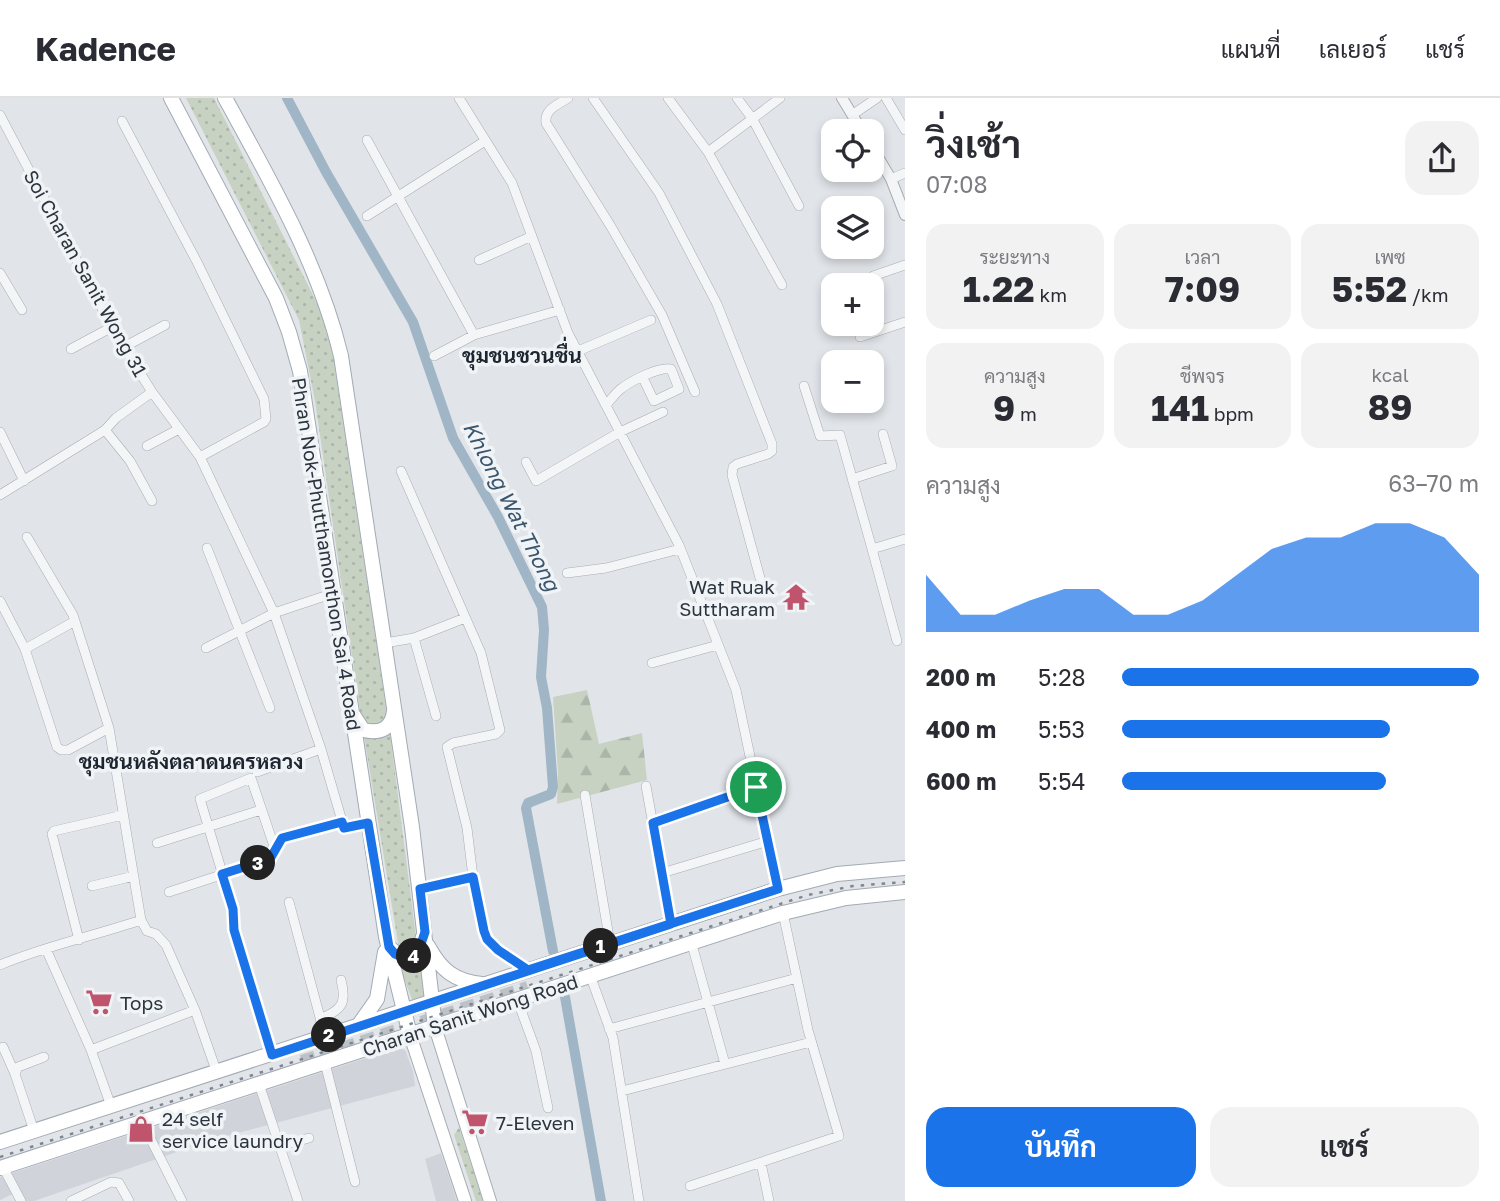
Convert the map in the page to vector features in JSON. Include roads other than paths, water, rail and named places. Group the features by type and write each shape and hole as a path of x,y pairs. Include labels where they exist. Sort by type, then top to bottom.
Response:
{"main road":[{"name":"Phran Nok-Phutthamonthon Sai 4 Road","path":"169,98 276,298 289,332 306,409 388,944 410,1035"},
{"path":"227,101 300,243 332,321 349,398 385,643 420,889 435,1027 490,1201"},
{"path":"351,710 359,726 373,733 381,731 393,721 394,706"},
{"name":"Charan Sanit Wong Road","path":"527,979 610,943 778,889 837,874 905,869"},
{"name":"Charan Sanit Wong Road","path":"527,979 821,884 905,869"},
{"name":"Charan Sanit Wong Road","path":"0,1144 501,979 527,979 797,902 857,890 905,890"},
{"name":"Charan Sanit Wong Road","path":"1,1167 783,913 846,898 905,890"},
{"path":"388,944 398,956 412,957 425,937"},
{"path":"425,937 440,965 452,976 483,985"},
{"path":"357,1027 374,1006 380,991 388,944"},
{"path":"501,979 496,987 500,999 513,1000"},
{"path":"410,1035 465,1201"},
{"path":"319,1038 331,1050 330,1057 322,1064"},
{"path":"1,1167 71,1132 300,1057"},
{"path":"0,1144 71,1132"}],"street":[{"path":"459,98 512,183 559,310 680,549 736,690 778,889"},
{"path":"568,98 547,112 546,123 662,314 695,392"},
{"path":"593,98 659,193 717,304 772,444 772,451 768,454 733,467 732,475 760,578"},
{"path":"668,98 708,152 782,285"},
{"path":"737,98 752,118 799,206"},
{"path":"708,152 780,98"},
{"path":"842,98 854,119"},
{"path":"852,115 877,98"},
{"path":"886,98 905,130"},
{"name":"Soi Charan Sanit Wong 31","path":"0,115 112,327 152,392 200,457 274,613 321,749 342,822"},
{"path":"122,121 197,262 264,399 264,422 200,457"},
{"path":"367,140 474,335"},
{"path":"367,216 485,141"},
{"path":"884,167 905,215"},
{"path":"891,179 905,173"},
{"path":"480,260 532,236"},
{"path":"882,273 905,265"},
{"path":"1,278 22,310"},
{"path":"434,356 474,335 559,310"},
{"path":"578,351 651,320"},
{"path":"860,337 905,321"},
{"path":"124,347 165,325"},
{"path":"71,349 112,327"},
{"path":"606,405 622,388 643,378"},
{"path":"804,386 820,436 840,435 897,641"},
{"path":"0,495 105,430 116,418 152,392"},
{"path":"526,462 536,481 620,432 663,412"},
{"path":"147,446 179,429"},
{"path":"105,430 130,461 152,501"},
{"path":"0,432 24,481"},
{"path":"852,479 892,466 883,434"},
{"path":"401,471 481,653 500,730 496,734 453,743 447,747 467,828 484,931 487,939 527,979"},
{"path":"27,537 75,621 109,729 141,920 148,931 164,941 195,1010 217,1073"},
{"path":"872,549 905,539"},
{"path":"207,548 242,631 270,708"},
{"path":"567,573 606,568 680,549"},
{"path":"206,648 274,613 334,593"},
{"path":"0,601 25,649 57,747 68,750 109,729"},
{"path":"385,643 414,638 465,618"},
{"path":"25,649 75,621"},
{"path":"414,638 436,716"},
{"path":"652,663 718,645"},
{"path":"257,772 321,749"},
{"path":"272,1055 234,930 233,909 200,799 251,778 276,852"},
{"path":"646,786 671,924"},
{"path":"653,823 756,787"},
{"path":"585,795 610,943"},
{"path":"157,843 261,810"},
{"path":"79,940 52,834 54,831 123,815"},
{"path":"169,892 270,859 282,838 342,822 344,828 368,823"},
{"path":"662,873 768,841"},
{"path":"92,886 134,876"},
{"path":"420,889 473,877"},
{"path":"289,902 320,1019 319,1038"},
{"path":"690,1186 839,1136 811,1042 783,913"},
{"path":"0,965 141,920"},
{"path":"691,942 724,1064"},
{"path":"46,949 91,1050 111,1106"},
{"path":"590,975 609,1029 622,1091 639,1201"},
{"path":"609,1029 797,978"},
{"path":"320,1019 333,1014 342,1004 345,996 341,980"},
{"path":"513,1000 536,1051 548,1108"},
{"path":"91,1050 195,1010"},
{"path":"622,1091 811,1042"},
{"path":"3,1047 34,1131"},
{"path":"15,1074 18,1067 44,1057"},
{"path":"322,1064 355,1182"},
{"path":"259,1084 295,1200"},
{"path":"142,1122 182,1201"},
{"path":"280,1146 309,1138"},
{"path":"761,1163 769,1201"},
{"path":"1,1167 21,1201"},
{"path":"71,1201 111,1182 119,1183 129,1201"}],"waterway":[{"name":"Khlong Wat Thong","path":"287,98 326,172 413,322 453,438 498,517 542,607 544,630 541,677 547,708 553,787 551,794 528,803 526,808 553,951"},
{"name":"Khlong Wat Thong","path":"565,997 601,1201"}],"tunnel":[{"path":"302,1062 528,988"}],"railway":[{"path":"0,1157 808,895 853,886 905,882"}],"place":[{"name":"Wat Ruak Suttharam","path":"796,597"},
{"name":"Tops","path":"99,1002"},
{"name":"7-Eleven","path":"475,1122"},
{"name":"24 self service laundry","path":"141,1129"}],"district":[{"name":"ชุมชนชวนชื่น","path":"522,355"},
{"name":"ชุมชนหลังตลาดนครหลวง","path":"191,761"}]}
